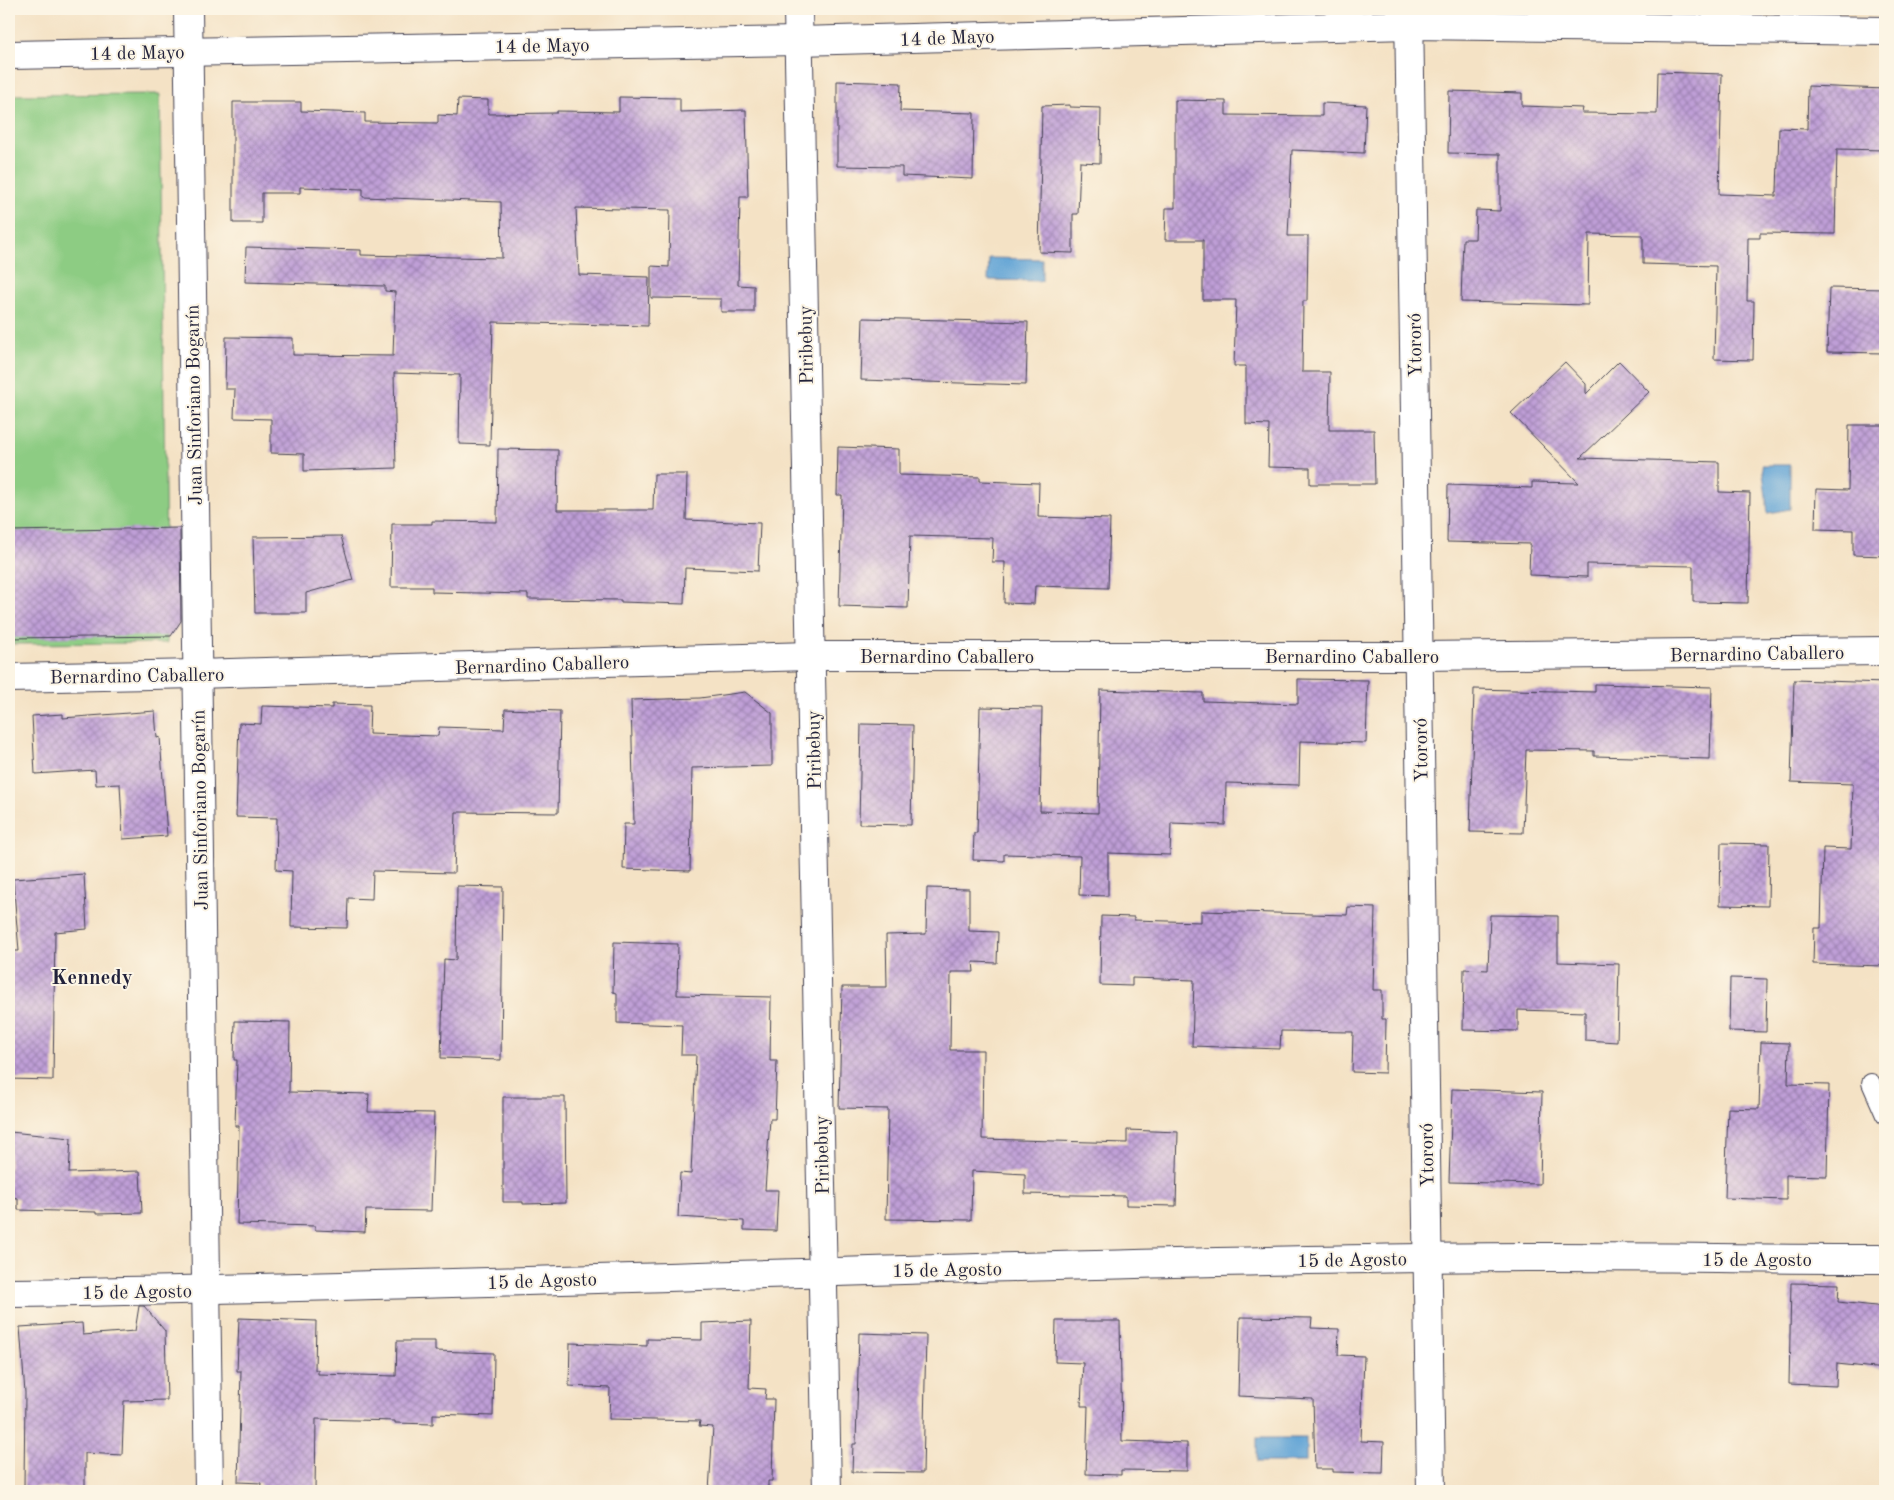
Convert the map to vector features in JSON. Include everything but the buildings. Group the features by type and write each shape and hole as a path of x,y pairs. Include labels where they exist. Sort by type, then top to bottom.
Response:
{"street":[{"name":"Juan Sinforiano Bogarín","path":"188,9 209,1491"},
{"name":"Piribebuy","path":"798,9 827,1491"},
{"name":"14 de Mayo","path":"9,55 799,41 1409,17 1885,31"},
{"name":"Ytororó","path":"1409,17 1431,1491"},
{"name":"Bernardino Caballero","path":"9,678 811,656 1419,656 1885,651"},
{"name":"15 de Agosto","path":"9,1293 206,1290 823,1272 1427,1258 1885,1259"}],"lane":[{"path":"1871,1083 1885,1115"}],"green space":[{"path":"160,94 167,643 9,644 9,95"}],"water":[{"path":"989,258 1042,259 1042,281 988,280"},
{"path":"1762,465 1790,465 1790,509 1768,513"},
{"path":"1257,1438 1306,1438 1306,1462 1257,1462"}],"district":[{"name":"Kennedy","path":"92,977"}]}
